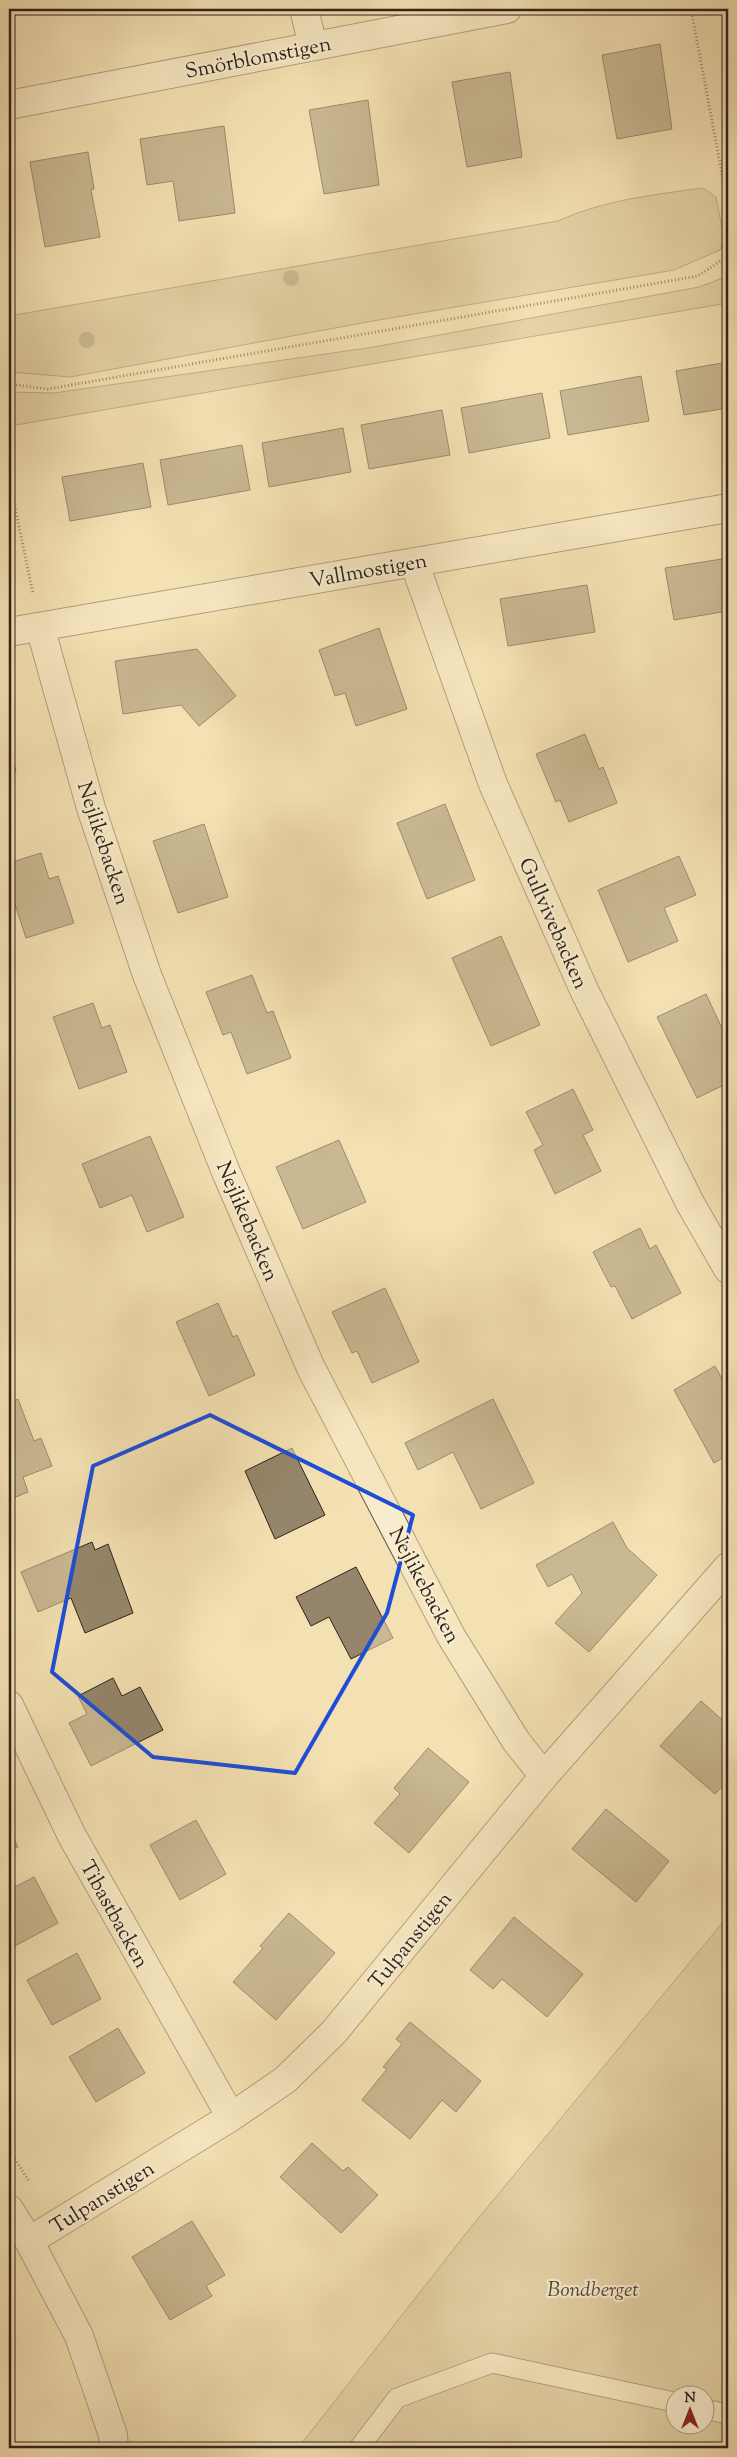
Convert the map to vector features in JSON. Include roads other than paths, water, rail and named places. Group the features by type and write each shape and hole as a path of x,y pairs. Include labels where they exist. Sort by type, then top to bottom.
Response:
{"street":[{"path":"304,9 313,46"},
{"name":"Smörblomstigen","path":"9,105 507,9"},
{"name":"Vallmostigen","path":"9,632 728,508"},
{"name":"Gullvivebacken","path":"414,562 493,784 572,963 690,1203 728,1269"},
{"name":"Nejlikebacken","path":"40,627 91,808 147,975 226,1172 311,1368 451,1636 516,1742 544,1776"},
{"name":"Tulpanstigen","path":"29,2241 231,2117 285,2080 334,2032 544,1776 728,1566"},
{"name":"Tibastbacken","path":"9,1705 72,1836 231,2117"},
{"path":"9,2209 29,2241 79,2336 113,2435 114,2448"}],"lane":[{"path":"359,2448 397,2398 492,2362 664,2400"},
{"path":"714,2411 728,2414"}],"park label":[{"name":"Bondberget","path":"593,2289"}]}
